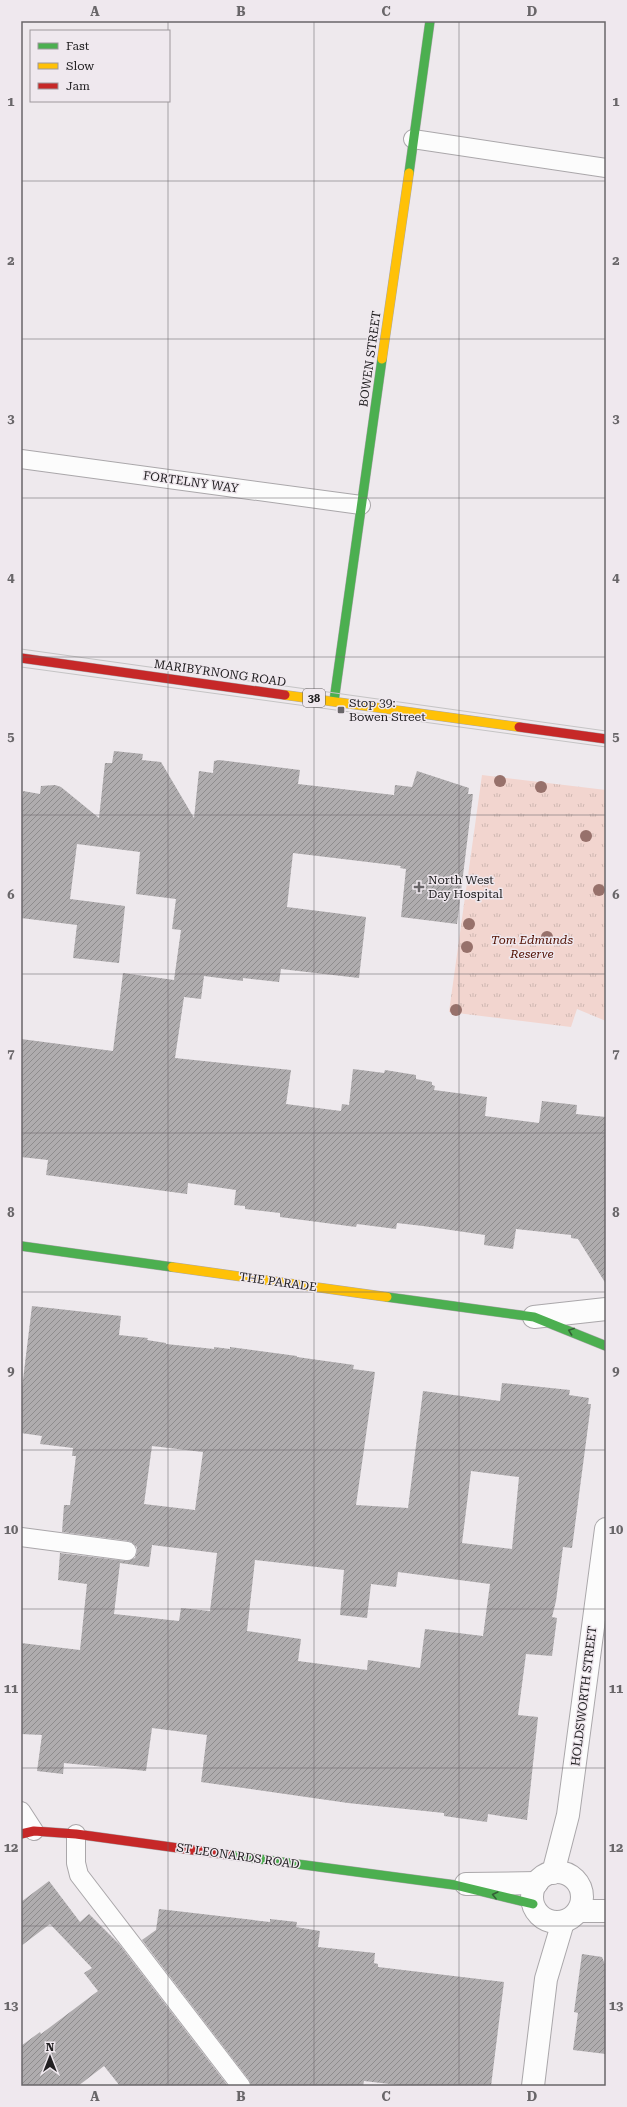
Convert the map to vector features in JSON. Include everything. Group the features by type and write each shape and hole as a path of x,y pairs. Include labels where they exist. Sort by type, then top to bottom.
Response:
{"street":[{"name":"BOWEN STREET","path":"334,701 430,21"},
{"name":"MARIBYRNONG ROAD","path":"21,658 606,739"},
{"name":"THE PARADE","path":"21,1246 534,1317 606,1346"},
{"name":"THE PARADE","path":"534,1317 606,1309"},
{"name":"HOLDSWORTH STREET","path":"532,2086 568,1816 601,1609 606,1529"},
{"name":"ST LEONARDS ROAD","path":"28,1832 76,1834 455,1885 558,1897 606,1898"},
{"name":"ST LEONARDS ROAD","path":"558,1897 606,1911"}],"lane":[{"path":"413,140 606,168"},
{"name":"FORTELNY WAY","path":"21,459 361,505"},
{"path":"21,1537 127,1551"},
{"path":"21,1811 28,1832"},
{"path":"76,1834 76,1863 79,1875 241,2086"}],"green space":[{"name":"Tom Edmunds Reserve","path":"482,775 606,790 606,1021 577,1009 571,1027 449,1012"}],"building":[{"path":"114,751 143,754 142,760 161,762 194,818 199,771 213,773 214,761 219,760 300,770 298,784 394,795 395,785 412,787 417,771 469,788 468,794 473,794 457,924 401,917 406,869 400,868 401,866 293,853 287,907 366,917 359,978 281,969 279,982 243,978 243,981 204,976 201,999 184,997 175,1058 291,1070 286,1104 341,1111 342,1104 349,1105 353,1069 384,1073 385,1070 416,1075 416,1079 432,1082 432,1085 435,1086 434,1090 487,1097 485,1116 539,1123 542,1101 577,1105 576,1114 606,1117 606,1284 578,1239 571,1238 571,1235 516,1229 513,1249 484,1245 485,1235 423,1226 397,1223 396,1229 357,1224 356,1227 280,1217 280,1213 245,1209 245,1206 234,1205 236,1190 188,1183 187,1194 46,1175 48,1160 21,1157 21,1039 113,1051 123,973 174,980 181,930 172,929 176,899 136,894 140,852 77,844 70,899 125,906 119,963 73,958 77,925 21,918 21,808 23,791 40,794 41,786 55,785 61,787 99,818 105,763 112,763"},
{"path":"32,1306 121,1316 119,1335 148,1338 147,1340 166,1344 214,1349 214,1347 230,1349 230,1347 354,1365 353,1369 375,1372 356,1505 408,1508 423,1391 500,1401 502,1383 570,1390 569,1395 589,1398 588,1404 591,1404 572,1548 563,1547 556,1601 552,1617 557,1618 552,1656 526,1654 518,1715 538,1717 527,1820 488,1814 487,1822 444,1816 444,1813 348,1803 201,1782 207,1735 152,1728 146,1771 64,1763 63,1774 37,1771 42,1735 21,1734 21,1643 80,1650 87,1584 58,1580 60,1553 126,1561 135,1558 137,1547 129,1541 62,1532 64,1505 70,1505 76,1456 72,1456 73,1448 40,1444 42,1436 21,1433 21,1396","holes":["152,1446 203,1452 195,1510 144,1504","471,1471 519,1477 512,1549 462,1543","152,1545 217,1553 210,1611 181,1608 179,1621 114,1614 120,1563 149,1567","255,1560 344,1570 340,1615 367,1618 371,1584 396,1587 398,1572 490,1584 483,1636 425,1629 420,1668 368,1660 367,1670 298,1661 301,1639 247,1631"]},
{"path":"49,1881 80,1922 89,1914 119,1944 228,2086 120,2086 104,2066 78,2086 21,2086 21,2046 40,2032 41,2034 98,1991 84,1973 92,1968 50,1924 21,1946 21,1902"},
{"path":"159,1909 270,1922 270,1919 297,1922 296,1927 320,1931 318,1947 375,1953 374,1963 378,1964 378,1967 504,1982 491,2086 407,2086 364,2081 363,2086 251,2086 249,2080 142,1940 156,1930"},
{"path":"582,1954 602,1957 606,1967 606,2054 573,2050 578,2013 574,2012"}],"tram line":[{"path":"21,649 606,731"},
{"path":"21,667 606,747"}],"traffic: fast":[{"path":"409,173 430,21"},
{"path":"334,701 382,359"},
{"path":"21,1246 172,1267"},
{"path":"387,1297 534,1317 606,1346"},
{"path":"229,1855 455,1885 533,1904"}],"traffic: slow":[{"path":"382,359 409,173"},
{"path":"285,695 519,727"},
{"path":"172,1267 387,1297"}],"traffic: jam":[{"path":"21,658 285,695"},
{"path":"519,727 606,739"},
{"path":"21,1834 34,1831 76,1834 229,1855"}],"place":[{"name":"Stop 39: Bowen Street","path":"341,710"},
{"name":"North West Day Hospital","path":"419,887"}]}
